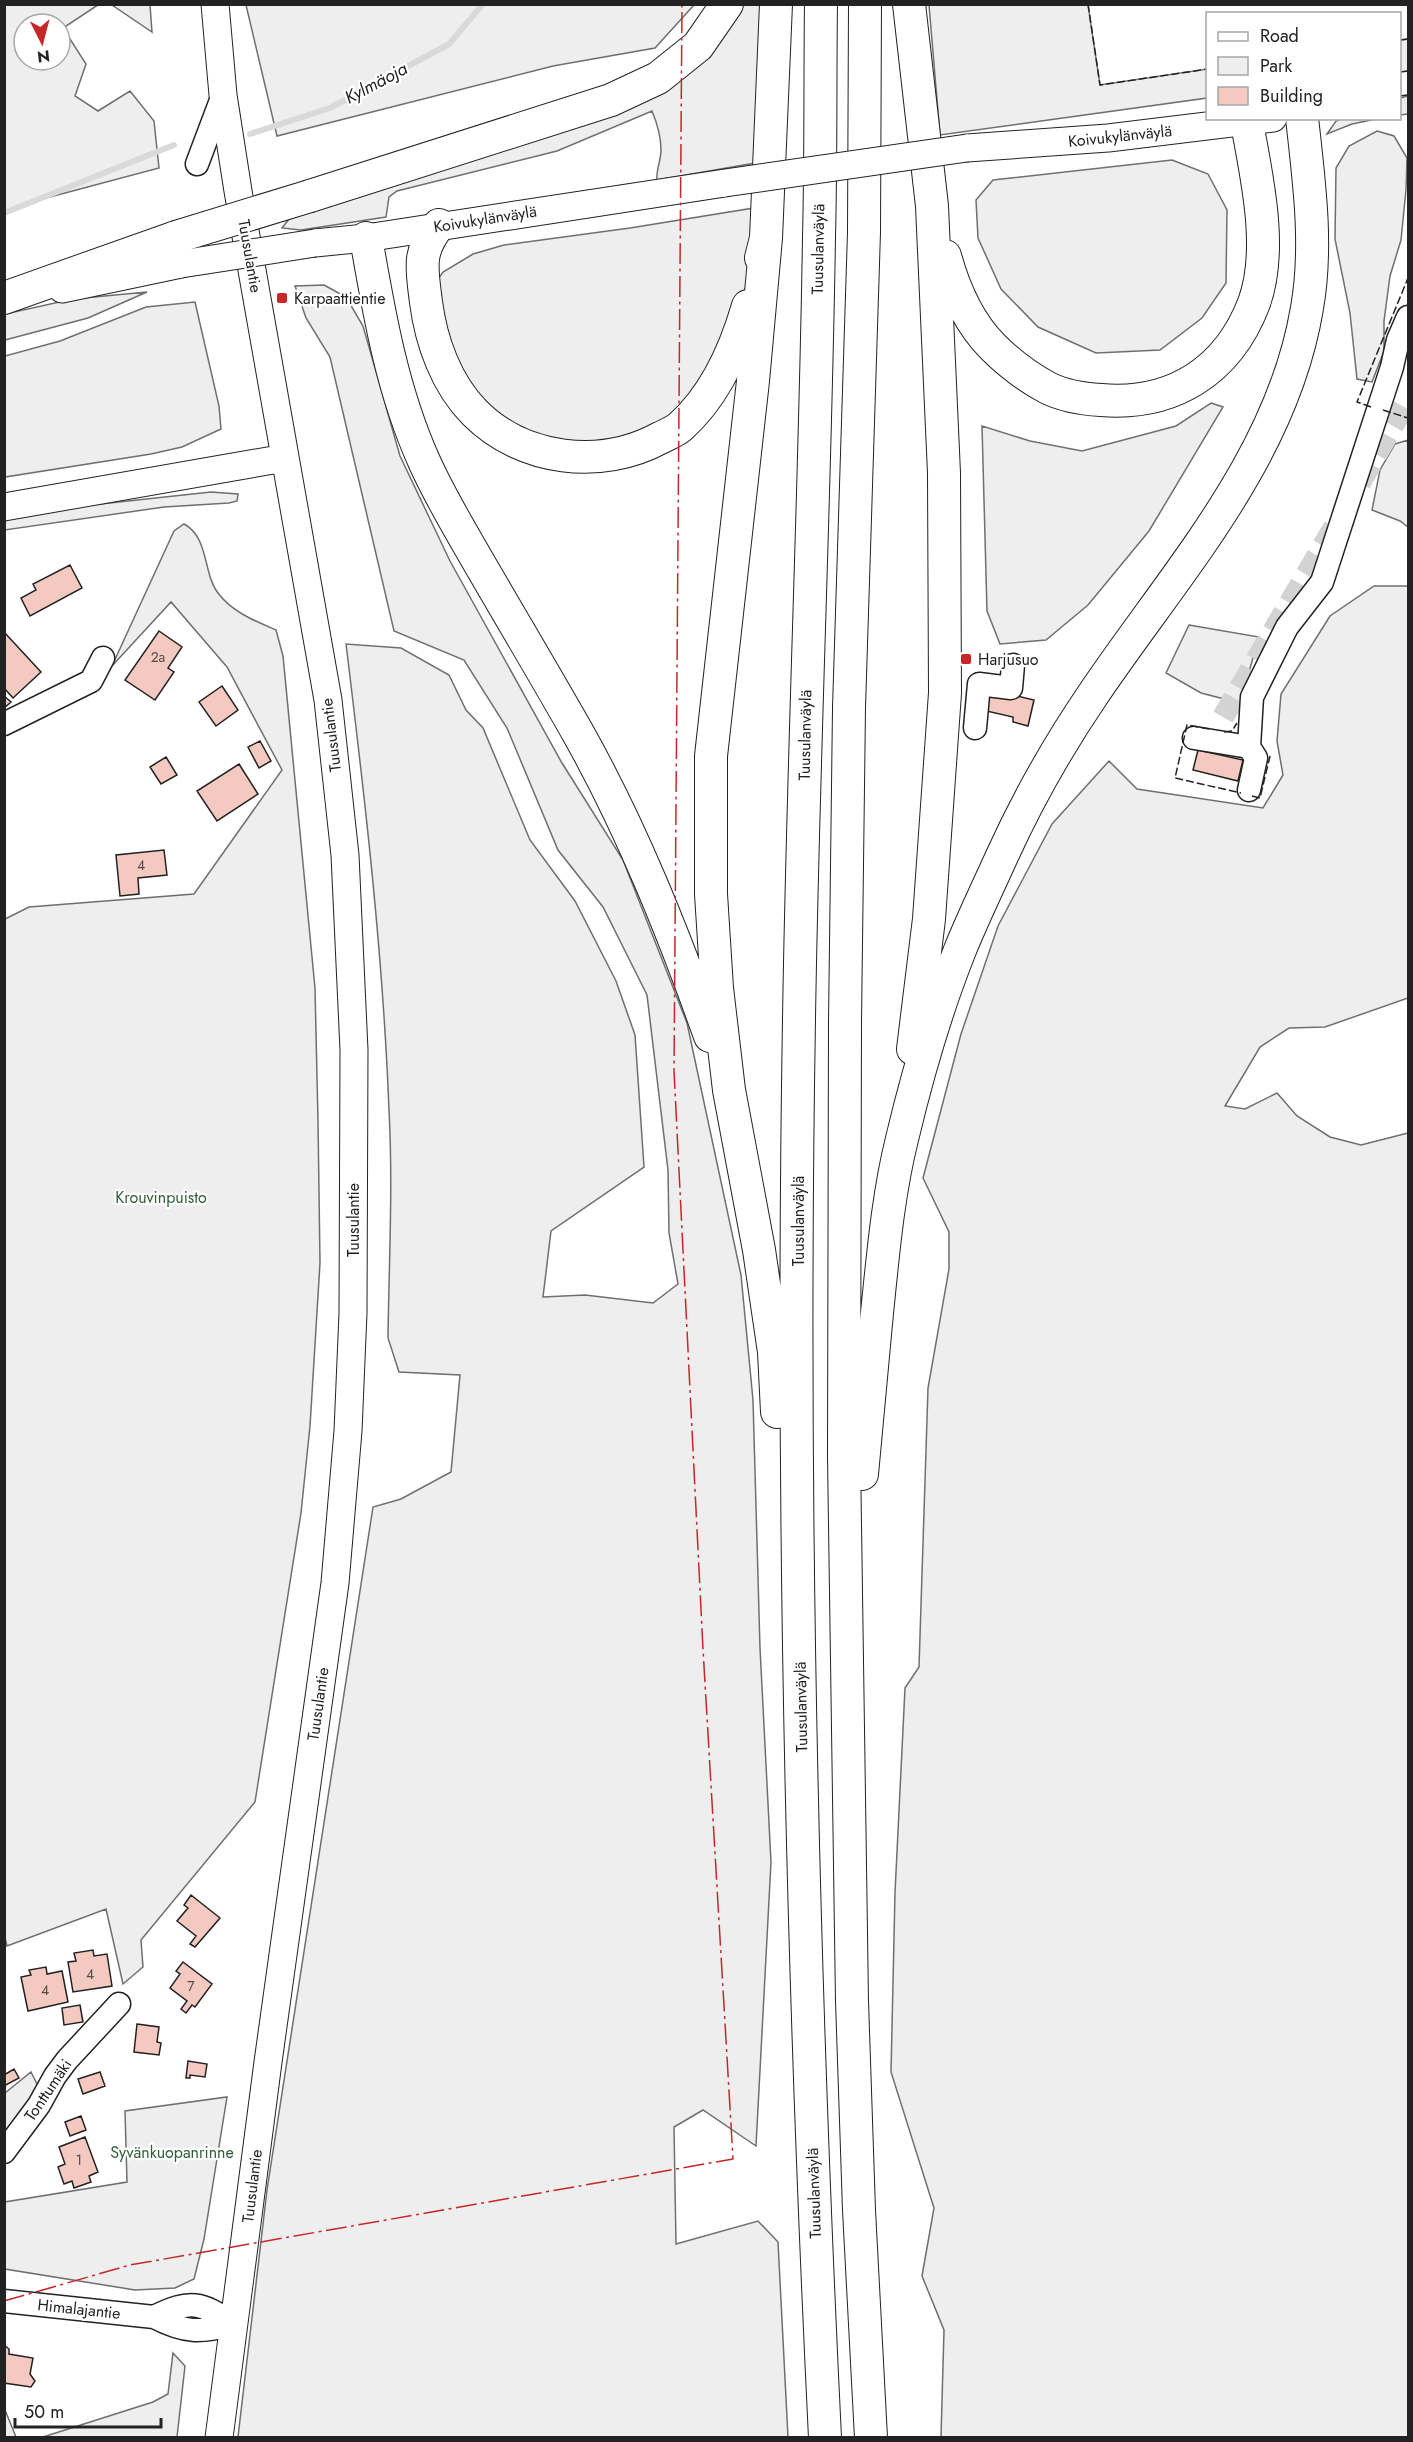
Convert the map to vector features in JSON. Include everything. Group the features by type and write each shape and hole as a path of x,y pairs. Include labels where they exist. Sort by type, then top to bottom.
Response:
{"highway":[{"path":"4,300 179,250 310,196 611,100 658,78 698,46 727,4"},
{"path":"776,4 766,238 753,381 711,756 711,894 717,988 729,1090 759,1250 774,1352 778,1443 800,1632"},
{"name":"Tuusulanväylä","path":"820,4 819,239 806,678 799,1025 796,1459 807,2000 825,2438"},
{"path":"865,4 864,232 849,708 845,1022 844,1456 853,2012 859,2210 871,2438"},
{"path":"848,1645 884,1246 901,1142 929,919 945,693 944,473 932,206 909,4"},
{"path":"932,206 954,288 972,321 993,347 1020,369 1049,388 1084,399 1118,402 1151,399 1181,388 1213,367 1235,340 1254,302 1262,260 1255,120"},
{"path":"901,1142 928,1046 959,952 1004,851 1045,773 1091,697 1233,494 1258,452 1278,406 1299,344 1307,311 1312,270 1312,219 1302,120"},
{"path":"439,225 428,239 422,256 422,272 429,323 442,362 454,386 475,413 504,436 536,450 573,458 609,457 644,447 678,428 704,402 726,366 741,328 766,238"},
{"path":"366,238 393,370 423,460 448,509 579,735 627,826 686,972 729,1090"}],"main road":[{"name":"Tuusulantie","path":"214,4 223,95 328,700 345,855 354,1050 353,1313 348,1431 335,1583 219,2438"},
{"name":"Koivukylänväylä","path":"179,250 366,238 439,225 967,148 1106,121 1206,108"},
{"name":"Koivukylänväylä","path":"967,148 1108,138 1255,120"},
{"path":"4,507 285,458"}],"street":[{"path":"197,164 223,95"},
{"path":"1249,790 1256,758 1249,747 1252,697 1287,627 1322,582 1400,370 1398,340 1408,317"},
{"path":"4,724 91,681 103,658"},
{"path":"975,728 979,684 1011,688 1013,665"},
{"path":"1194,738 1249,747"},
{"name":"Tonttumäki","path":"4,2152 39,2105 67,2060 119,2004"},
{"name":"Himalajantie","path":"4,2301 154,2317 192,2332 214,2330 234,2324"}],"green space":[{"path":"246,4 694,5 655,48 553,66 277,136"},
{"path":"4,5 98,5 72,22 72,12 12,12 12,72 72,72 72,42 86,64 75,96 98,111 130,91 154,121 159,168 20,205 5,212"},
{"path":"112,5 150,5 152,32"},
{"path":"740,5 764,5 761,162 657,180 661,145 652,111 557,151 397,191 389,197 386,217 301,230 282,228 293,214 618,110"},
{"path":"929,5 1088,5 1100,85 1206,69 1206,98 940,135"},
{"path":"1408,39 1408,71 1401,72 1401,40"},
{"path":"1408,96 1408,114 1401,115 1401,98"},
{"path":"1371,120 1352,124 1327,134 1336,121"},
{"path":"1377,131 1394,136 1407,158 1401,240 1390,276 1384,321 1384,351 1372,382 1357,379 1350,313 1335,239 1336,168 1349,146"},
{"path":"1172,160 1208,174 1227,210 1226,283 1202,318 1160,350 1096,353 1038,327 1001,289 978,238 976,200 993,180"},
{"path":"754,208 752,270 718,361 670,421 600,449 514,431 467,387 449,346 436,282 443,272 473,254 504,245"},
{"path":"324,285 346,297 363,326 400,456 450,561 562,763 623,860 687,1023 741,1275 753,1400 760,1648 771,1862 756,2146 703,2110 674,2127 676,2244 758,2221 778,2242 788,2437 238,2437 267,2190 373,1507 401,1499 451,1472 460,1375 399,1372 388,1338 391,1167 386,1052 372,877 346,644 401,648 449,675 466,710 483,728 530,840 575,901 616,981 635,1035 644,1167 551,1231 543,1297 585,1295 653,1303 678,1284 669,1233 668,1170 647,995 603,907 558,850 507,728 464,660 394,631 330,357 306,318 295,286"},
{"path":"147,292 88,318 5,340 5,314 73,299"},
{"path":"195,302 219,406 221,429 182,447 151,454 5,477 5,356 60,341 146,307"},
{"path":"1211,403 1223,407 1149,531 1088,605 1046,640 1000,644 987,611 982,426 1030,441 1082,451 1176,426"},
{"path":"1408,440 1408,527 1400,521 1372,510 1380,470 1395,444"},
{"path":"211,492 238,494 237,501 164,507 5,530 5,520 91,505"},
{"name":"Krouvinpuisto","path":"184,524 198,538 213,585 218,593 237,611 276,630 283,656 315,988 320,1263 310,1426 301,1513 255,1802 141,1940 143,1967 123,1984 106,1909 7,1946 5,1938 5,919 29,907 194,894 282,770 227,667 171,602 112,666 174,531"},
{"path":"1374,586 1408,586 1408,998 1325,1027 1289,1028 1260,1047 1225,1106 1245,1109 1277,1093 1297,1116 1330,1137 1361,1145 1408,1133 1408,2437 941,2437 944,2330 922,2276 934,2208 891,2072 895,1893 905,1688 919,1667 928,1388 949,1269 949,1232 923,1178 961,1034 998,926 1052,824 1109,761 1137,789 1263,808 1283,775 1277,741 1281,694 1330,616"},
{"path":"1189,625 1259,637 1240,703 1201,693 1166,673"},
{"path":"31,2072 38,2086 33,2098 5,2136 5,2093"},
{"name":"Syvänkuopanrinne","path":"227,2097 204,2239 194,2279 175,2288 135,2290 5,2269 5,2202 127,2182 125,2111"},
{"path":"173,2353 185,2366 177,2437 43,2437 153,2402 168,2394"},
{"path":"5,2410 16,2437 5,2437"}],"building":[{"path":"70,565 82,588 30,616 21,598 36,590 33,584"},
{"path":"159,631 182,647 168,668 174,672 155,700 125,680"},
{"path":"4,632 41,672 13,698 4,688"},
{"path":"222,686 238,710 216,726 199,702"},
{"path":"987,689 1034,700 1028,726 1013,722 1013,717 982,710"},
{"path":"4,696 11,702 4,708"},
{"path":"260,741 271,761 259,768 248,747"},
{"path":"1198,750 1243,760 1238,781 1193,770"},
{"path":"166,757 177,775 161,784 150,767"},
{"path":"239,764 258,794 217,821 197,791"},
{"path":"164,850 167,875 138,878 139,894 120,896 116,855"},
{"path":"191,1895 220,1918 195,1947 190,1944 196,1936 177,1921 188,1908 184,1905"},
{"path":"93,1950 94,1956 107,1954 112,1986 73,1992 68,1962 76,1961 74,1953"},
{"path":"183,1962 212,1984 195,2007 192,2005 186,2013 181,2009 187,2001 170,1988 180,1974 176,1971"},
{"path":"46,1967 47,1974 62,1971 68,2002 28,2011 21,1977 31,1975 29,1970"},
{"path":"80,2005 83,2022 64,2025 62,2008"},
{"path":"137,2024 159,2027 157,2042 161,2043 159,2055 134,2052"},
{"path":"188,2061 207,2064 205,2077 190,2075 190,2078 186,2078"},
{"path":"14,2069 19,2078 4,2086 4,2075"},
{"path":"100,2072 105,2086 83,2094 78,2079"},
{"path":"81,2116 86,2130 70,2136 65,2122"},
{"path":"85,2137 98,2172 89,2176 91,2182 74,2188 72,2181 64,2184 58,2167 65,2164 59,2147"},
{"path":"4,2345 9,2349 9,2354 33,2358 30,2374 35,2381 31,2387 4,2383"}],"waterway":[{"name":"Kylmäoja","path":"250,134 330,108 449,44 483,4"},
{"name":"Kylmäoja","path":"4,213 174,145"}],"tunnel":[{"path":"1360,483 1408,399"},
{"path":"1223,717 1336,524"}],"fence":[{"path":"1088,4 1100,85 1206,69"},
{"path":"1401,40 1408,39"},
{"path":"1371,407 1357,402 1408,278"},
{"path":"1383,410 1408,418"},
{"path":"1224,732 1232,731 1237,723"},
{"path":"1209,729 1187,725 1175,778 1241,793"},
{"path":"1252,796 1260,798 1270,756"}],"power":[{"path":"4,2301 130,2265 733,2159 703,1649 674,1071 682,4"}],"place":[{"name":"Karpaattientie","path":"282,298"},
{"name":"Harjusuo","path":"966,659"}]}
